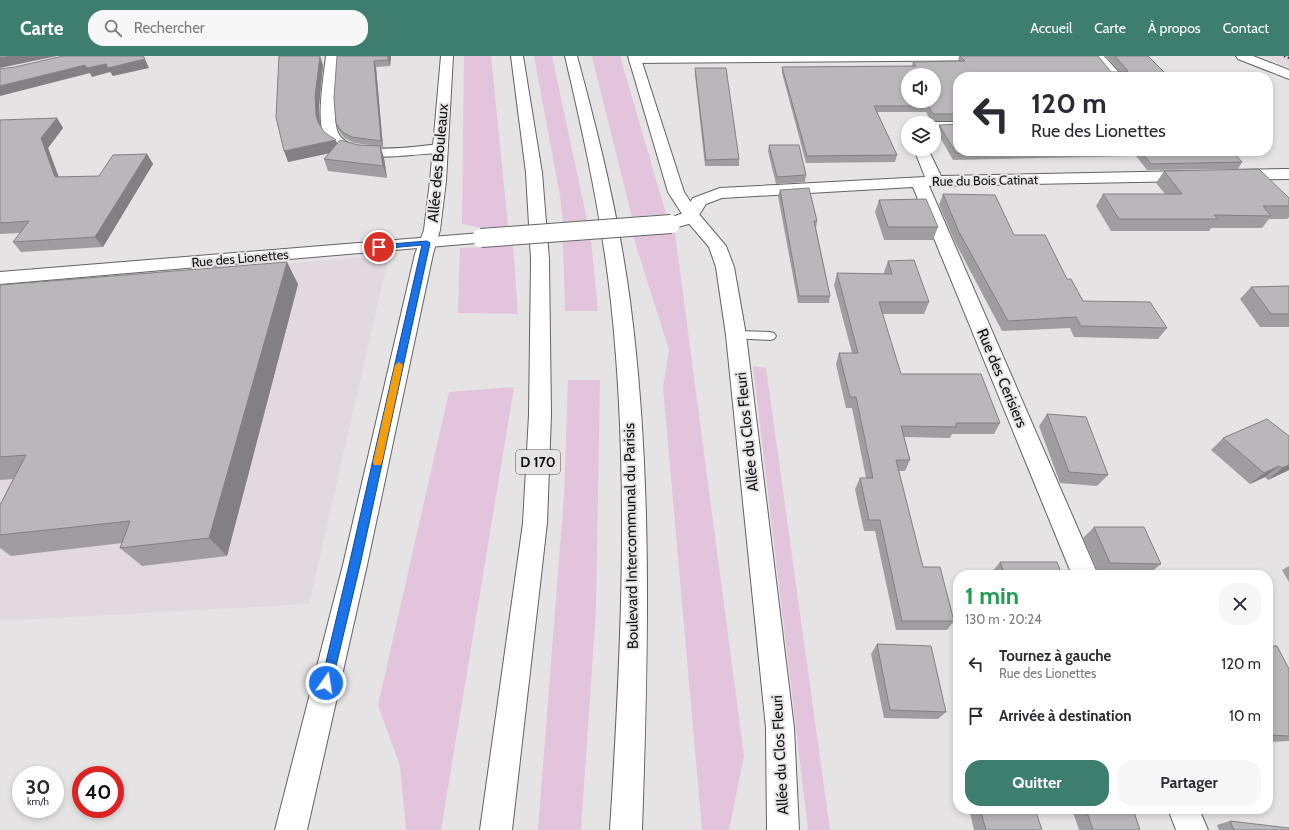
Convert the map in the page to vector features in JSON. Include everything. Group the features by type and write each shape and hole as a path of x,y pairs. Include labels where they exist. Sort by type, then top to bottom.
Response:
{"main road":[{"path":"332,56 328,119 330,132 341,145 361,152 383,153 440,148"},
{"name":"Allée des Bouleaux","path":"291,830 356,558 427,243 432,230 448,56"},
{"path":"514,56 523,93"},
{"name":"D 170","path":"496,830 535,523 540,415 540,259 534,173 518,56"},
{"name":"Boulevard Intercommunal du Parisis","path":"571,56 597,163 613,256 625,348 633,475 632,706 626,830"},
{"path":"635,58 1019,56"},
{"path":"1097,56 1111,72"},
{"path":"1242,56 1289,75"},
{"name":"Allée du Clos Fleuri","path":"635,58 676,192 682,220 717,246 724,267 736,335 780,728 783,830"},
{"path":"941,126 953,126"},
{"name":"Rue des Cerisiers","path":"922,156 927,181 1083,570"},
{"path":"1218,175 1289,174"},
{"name":"Rue du Bois Catinat","path":"682,220 699,201 720,193 927,181 1203,176"},
{"name":"Rue des Lionettes","path":"0,278 427,243 682,220"},
{"path":"1185,814 1192,830"}],"lane":[{"path":"736,335 770,336"}],"shaded area":[{"path":"464,56 491,56 508,226 481,228 462,224"},
{"path":"534,56 552,56 587,220 563,222 560,196"},
{"path":"592,56 620,56 666,214 632,217"},
{"path":"1263,56 1289,56 1289,68"},
{"path":"675,233 744,756 729,830 702,830 663,387 669,350 633,236"},
{"path":"591,240 598,311 565,311 563,242"},
{"path":"513,246 518,314 458,313 460,248"},
{"path":"389,255 309,604 0,621 0,288"},
{"path":"753,366 766,368 830,830 808,830"},
{"path":"568,380 600,380 596,610 581,830 538,830 564,496"},
{"path":"514,387 441,830 406,830 400,766 378,705 449,392"}],"building":[{"path":"0,56 12,56 0,58"},
{"path":"63,56 143,56 145,59 108,68 106,64 87,68 85,65 0,86 0,69"},
{"path":"279,56 320,56 315,96 316,115 324,132 336,140 284,151 276,117"},
{"path":"337,56 388,56 388,60 374,61 381,141 352,137 342,132 336,123 334,98"},
{"path":"960,56 1098,56 1111,72 953,72 953,114 933,114 929,108 941,108 941,68 901,68 901,106 874,106 897,155 807,156 782,67 916,66 913,62 965,61"},
{"path":"1115,56 1148,56 1164,72 1126,72 1128,71"},
{"path":"695,68 726,68 739,159 706,160"},
{"path":"57,118 41,138 55,177 99,176 113,155 147,154 95,237 13,242 29,221 0,223 0,120"},
{"path":"953,124 953,148 941,128 941,125"},
{"path":"340,140 358,145 380,146 383,166 324,159"},
{"path":"769,145 799,145 806,175 777,177"},
{"path":"1145,156 1237,156 1242,162 1151,164"},
{"path":"1259,169 1289,198 1289,206 1263,206 1271,216 1214,215 1218,219 1119,219 1103,194 1182,194 1164,171"},
{"path":"809,188 817,221 814,221 830,296 799,296 780,190"},
{"path":"943,194 995,195 1014,235 1045,235 1067,279 1071,279 1083,301 1150,302 1167,328 1081,326 1076,317 1008,321 959,232"},
{"path":"926,199 938,227 888,227 879,200"},
{"path":"914,260 929,302 879,302 901,374 981,374 1000,423 956,423 956,427 901,426 910,460 896,460 923,567 940,567 953,621 902,621 880,520 869,520 860,478 873,478 856,397 850,397 839,353 858,353 837,273 892,274 888,261"},
{"path":"287,262 209,538 120,548 130,521 0,535 0,505 26,455 0,457 0,285"},
{"path":"1289,286 1289,314 1271,314 1251,287"},
{"path":"1047,414 1086,417 1108,475 1069,472"},
{"path":"1267,419 1289,436 1289,465 1282,468 1279,466 1264,473 1223,438"},
{"path":"1094,527 1144,527 1161,564 1110,563"},
{"path":"1000,562 1057,562 1060,570 1003,570"},
{"path":"877,644 931,646 946,712 890,710"},
{"path":"1273,646 1277,646 1289,669 1289,736 1273,735"},
{"path":"981,814 1037,814 1042,830 986,830"},
{"path":"1088,814 1135,814 1140,830 1093,830"},
{"path":"1230,821 1289,828 1289,830 1234,830"}],"railway":[{"path":"1284,56 1289,58"}],"slow traffic":[{"path":"377,462 399,365"}],"route":[{"path":"326,683 427,243 379,247"}]}
